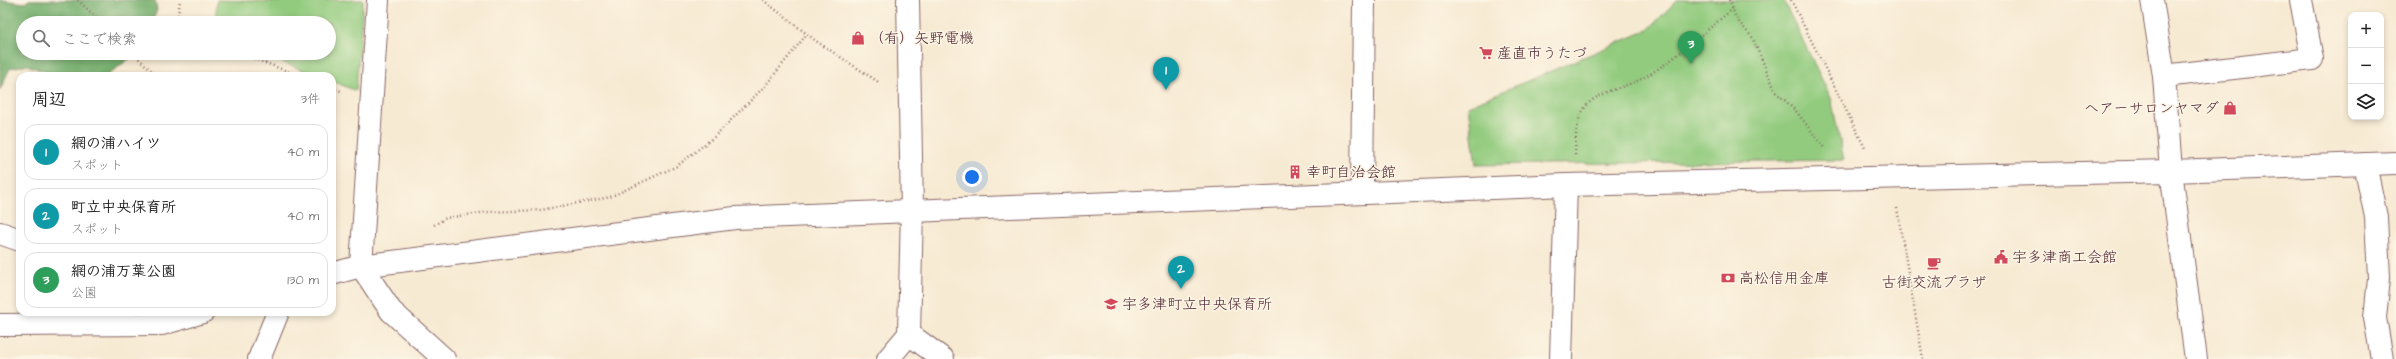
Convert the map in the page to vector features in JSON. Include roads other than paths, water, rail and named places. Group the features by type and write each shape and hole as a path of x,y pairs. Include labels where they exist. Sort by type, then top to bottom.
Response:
{"street":[{"path":"378,0 361,266 391,311 444,359"},
{"path":"888,359 909,334 912,210 908,0"},
{"path":"1362,193 1364,0"},
{"path":"2152,0 2164,76 2171,171 2196,359"},
{"path":"2164,76 2312,60 2301,0"},
{"path":"336,273 361,266 735,218 1570,185 2171,171 2396,163"},
{"path":"2365,164 2376,217 2379,278 2375,318 2382,359"},
{"path":"1561,359 1570,185"},
{"path":"0,232 16,238"},
{"path":"0,325 162,324 189,316"},
{"path":"259,359 276,316"},
{"path":"909,334 943,359"}],"place":[{"name":"（有）矢野電機","path":"858,38"},
{"name":"産直市うたづ","path":"1486,53"},
{"name":"網の浦万葉公園","path":"1691,64"},
{"name":"網の浦ハイツ","path":"1166,90"},
{"name":"ヘアーサロンヤマダ","path":"2230,108"},
{"name":"幸町自治会館","path":"1295,172"},
{"name":"宇多津商工会館","path":"2001,257"},
{"name":"古街交流プラザ","path":"1934,263"},
{"name":"高松信用金庫","path":"1728,278"},
{"name":"町立中央保育所","path":"1181,289"},
{"name":"宇多津町立中央保育所","path":"1111,304"}]}
